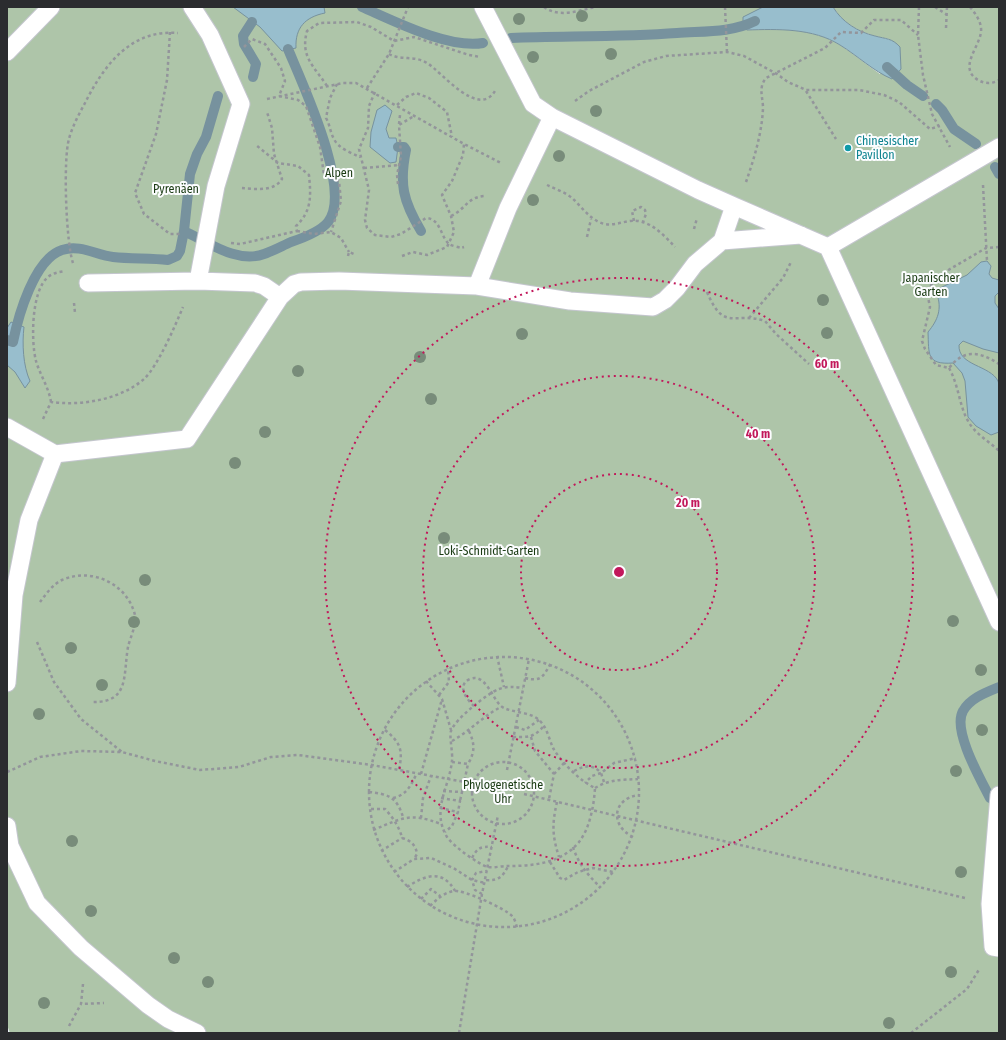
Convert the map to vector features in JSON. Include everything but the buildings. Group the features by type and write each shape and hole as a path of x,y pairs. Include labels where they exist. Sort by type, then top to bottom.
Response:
{"lane":[{"path":"7,52 51,7"},
{"path":"192,7 210,35 241,104 216,186 206,231 198,281"},
{"path":"483,7 532,104 552,117 698,190 828,247 999,622"},
{"path":"477,286 508,208 552,117"},
{"path":"828,247 999,147"},
{"path":"7,427 55,454 187,439 280,297 294,284 301,282 477,286 570,301 653,308 665,300 677,288 695,264 722,241 734,206"},
{"path":"722,241 802,235"},
{"path":"88,283 198,281 255,283 264,286 280,297"},
{"path":"7,683 14,595 29,520 55,454"},
{"path":"996,948 990,904 999,795"},
{"path":"7,826 10,846 37,903 81,948 148,1005 168,1019 198,1033"}],"path":[{"path":"367,88 389,54 408,7"},
{"path":"544,7 554,12 572,13 595,7"},
{"path":"725,7 728,40 727,52"},
{"path":"919,7 918,35 923,75 932,114 940,126 961,169"},
{"path":"935,7 946,15"},
{"path":"946,28 947,7"},
{"path":"970,7 975,13"},
{"path":"975,7 975,13 981,31 969,62 971,73 979,80 986,83 999,80"},
{"path":"734,206 745,184 754,160 763,108 761,87 766,78 777,74 825,48 842,32 861,33 874,20 901,20 918,35"},
{"path":"327,86 311,66 305,52 304,41 307,31 319,23 357,22 371,27 394,40 414,37 479,57 506,51"},
{"path":"170,32 167,80 156,134 134,194 144,214 170,234"},
{"path":"72,260 69,234 66,168 69,139 83,106 106,67 122,51 148,35 170,32 210,35"},
{"path":"248,43 252,39 265,44 274,55 281,68 284,81 279,96 298,100 306,106 320,147 324,175 339,181 341,201 331,232"},
{"path":"552,117 589,91 644,62 666,56 727,52 744,56 777,74 788,82 806,90 859,90 884,95 899,102 930,128 940,126"},
{"path":"389,54 396,58 415,58 426,62 462,93 471,97 485,100 491,97 498,84"},
{"path":"283,95 337,84 356,83 375,92 464,144 570,196 583,208 591,219 609,224 634,221 643,222 665,237 676,249 682,247"},
{"path":"337,84 330,98 326,118 334,139 338,144 360,157"},
{"path":"806,90 836,139"},
{"path":"375,92 369,106 368,128 359,149 365,178 370,190 365,220 367,228 375,235 391,237 430,218 437,223 449,244"},
{"path":"397,105 406,97 416,93 429,98 447,112 452,137"},
{"path":"263,190 279,184 282,179 274,154 272,128 266,106"},
{"path":"398,184 397,175 401,156 399,124 400,115"},
{"path":"399,124 415,116"},
{"path":"251,141 278,163 298,166 309,175 310,206 304,218 296,226 297,232"},
{"path":"400,256 413,252 427,255 434,254 447,247 449,244 454,232 451,216 443,198 443,192 452,181 463,155 464,144"},
{"path":"982,157 987,261"},
{"path":"364,168 399,165"},
{"path":"693,232 698,208 698,190"},
{"path":"451,216 459,212 466,203 477,197"},
{"path":"634,221 632,211 640,207 645,210 646,214 643,222"},
{"path":"587,237 591,219"},
{"path":"206,231 222,240 240,244 297,232 314,234 331,232 338,236 349,252 358,256"},
{"path":"749,318 783,278 802,235"},
{"path":"949,368 936,365 925,349 922,341 930,307 928,292 933,282 945,272 986,248 999,247"},
{"path":"339,282 349,252"},
{"path":"33,441 51,402 36,361 34,347 35,308 40,288 48,278 57,272 69,270"},
{"path":"51,402 78,403 105,398 124,391 144,379 166,345 183,306 198,281"},
{"path":"708,294 713,308 726,317 734,320 749,318 765,321 776,334 809,364"},
{"path":"949,368 962,356 971,353 984,356 999,364"},
{"path":"949,368 957,384 967,419 971,427 999,451"},
{"path":"39,604 61,581 85,575 104,578 110,581 119,589 131,607 135,615 121,688 106,702 92,702"},
{"path":"34,636 54,682 81,719 122,752"},
{"path":"497,656 504,688"},
{"path":"497,656 529,659 550,663 593,690 608,704 628,737 636,758 638,780 638,820 625,856 613,872 599,886 592,896 563,915 533,926 517,928 477,926 445,915 421,899 407,887 394,872 381,851 373,830 370,809 369,792 372,765 380,739 401,704 426,681 448,668 470,661 497,656"},
{"path":"507,770 529,659"},
{"path":"525,678 535,680 540,678 544,675 550,663"},
{"path":"439,694 448,682 448,668"},
{"path":"474,706 467,701 463,692 464,685 469,679 475,678 482,680 490,694 501,707 518,711 539,720 544,726 554,749 585,783 595,788"},
{"path":"426,681 442,699 451,731 452,762 440,808 442,824 448,837 459,849 488,869"},
{"path":"451,731 474,706 490,694 504,688 523,688"},
{"path":"422,774 442,699"},
{"path":"452,741 469,731 491,712 501,707"},
{"path":"516,727 525,730 539,720"},
{"path":"513,737 531,736 536,734 544,726"},
{"path":"385,730 395,738 400,746 402,757 400,770"},
{"path":"445,832 452,826 458,812 468,764 474,754 474,741 469,731"},
{"path":"531,736 535,751 554,774"},
{"path":"7,772 40,757 81,751 122,752 155,762 200,770 239,767 271,756 298,755 372,765 481,785"},
{"path":"585,783 592,776 600,773 614,763 636,758"},
{"path":"452,762 468,764"},
{"path":"508,762 516,764 526,771 533,781 535,796 526,815 516,822 502,824 490,821 479,813 473,801 474,784 483,769 493,763 508,762"},
{"path":"549,800 554,774 565,762"},
{"path":"574,771 584,766 591,766 600,773 604,782"},
{"path":"393,798 402,796 410,787 417,773"},
{"path":"421,818 423,798 431,776"},
{"path":"482,894 475,890 472,880 476,873 488,869 508,866 521,867 550,862 559,857 573,847 582,836 592,809 595,788 604,782 616,779 638,780"},
{"path":"444,791 462,792"},
{"path":"369,792 382,794 393,798 400,807 404,817"},
{"path":"524,794 990,904"},
{"path":"633,837 624,832 617,824 618,808 624,800 630,796 639,795"},
{"path":"442,798 460,801"},
{"path":"558,802 553,819 552,837 559,857"},
{"path":"440,808 458,812"},
{"path":"370,809 385,809 391,814 393,821 400,830 402,838"},
{"path":"460,1033 481,899 498,815"},
{"path":"373,830 404,817 421,818 442,824"},
{"path":"381,851 402,838 409,840 417,849 417,854 414,859 394,872"},
{"path":"472,858 477,850 483,846 492,847"},
{"path":"573,847 576,857 584,870 599,886"},
{"path":"414,859 431,858 472,880 485,882 495,881 500,878 505,874 508,866"},
{"path":"550,862 560,878 564,880 584,870 593,868 613,872"},
{"path":"407,887 424,877 439,877 450,882 455,890 481,899 513,917 517,928"},
{"path":"421,899 431,889 440,896"},
{"path":"430,906 440,896 455,890"},
{"path":"911,1033 967,989 996,948"},
{"path":"69,1026 81,1004"}],"green space":[{"name":"Loki-Schmidt-Garten","path":"7,7 763,7 747,30 783,30 818,35 830,39 840,45 880,74 889,39 872,35 850,25 833,7 999,7 999,1033 10,1033 7,1025"}],"water":[{"path":"233,7 324,7 325,13 312,17 303,24 297,35 296,48 282,51 260,27"},
{"path":"763,7 833,7 851,26 869,34 889,39 897,44 900,47 901,69 892,79 878,72 830,39 818,35 795,31 747,30 743,27 743,17"},
{"path":"385,105 392,111 386,129 389,138 396,138 398,147 396,162 390,163 370,147 371,132 377,110"},
{"path":"987,261 991,266 989,274 992,278 999,280 999,292 995,296 995,303 999,309 999,353 983,349 963,341 959,345 960,352 964,357 994,376 998,381 1000,398 999,432 991,435 976,426 968,417 965,381 962,373 953,363 944,363 933,360 929,352 928,332 937,319 939,305 937,294 940,288 967,275 981,262"},
{"path":"11,322 24,327 24,354 30,381 25,388 15,372 7,365 7,328"}],"waterway":[{"path":"362,7 405,26 438,38 469,44 483,43"},
{"path":"511,38 636,35 727,30 755,21"},
{"path":"252,22 243,36 244,44 256,64 253,77"},
{"path":"184,231 213,246 233,254 254,256 267,253 301,239 321,229 328,222 334,207 334,187 330,163 323,137 288,49"},
{"path":"887,67 907,85 923,96"},
{"path":"7,340 13,342 23,304 36,276 43,265 52,256 62,250 75,248 107,256 127,258 168,260 177,256 180,251 184,231 190,174 197,154 206,137 218,96"},
{"path":"936,104 942,110 954,129 976,144"},
{"path":"398,147 404,147 406,150 403,173 404,192 406,201 421,231"},
{"path":"995,167 999,174"},
{"path":"990,798 964,742 961,730 961,719 963,711 970,702 999,687"}],"place":[{"name":"Chinesischer Pavillon","path":"848,148"}],"park label":[{"name":"Alpen","path":"339,173"},
{"name":"Pyrenäen","path":"176,189"},
{"name":"Japanischer Garten","path":"931,285"},
{"name":"Phylogenetische Uhr","path":"503,792"}]}
